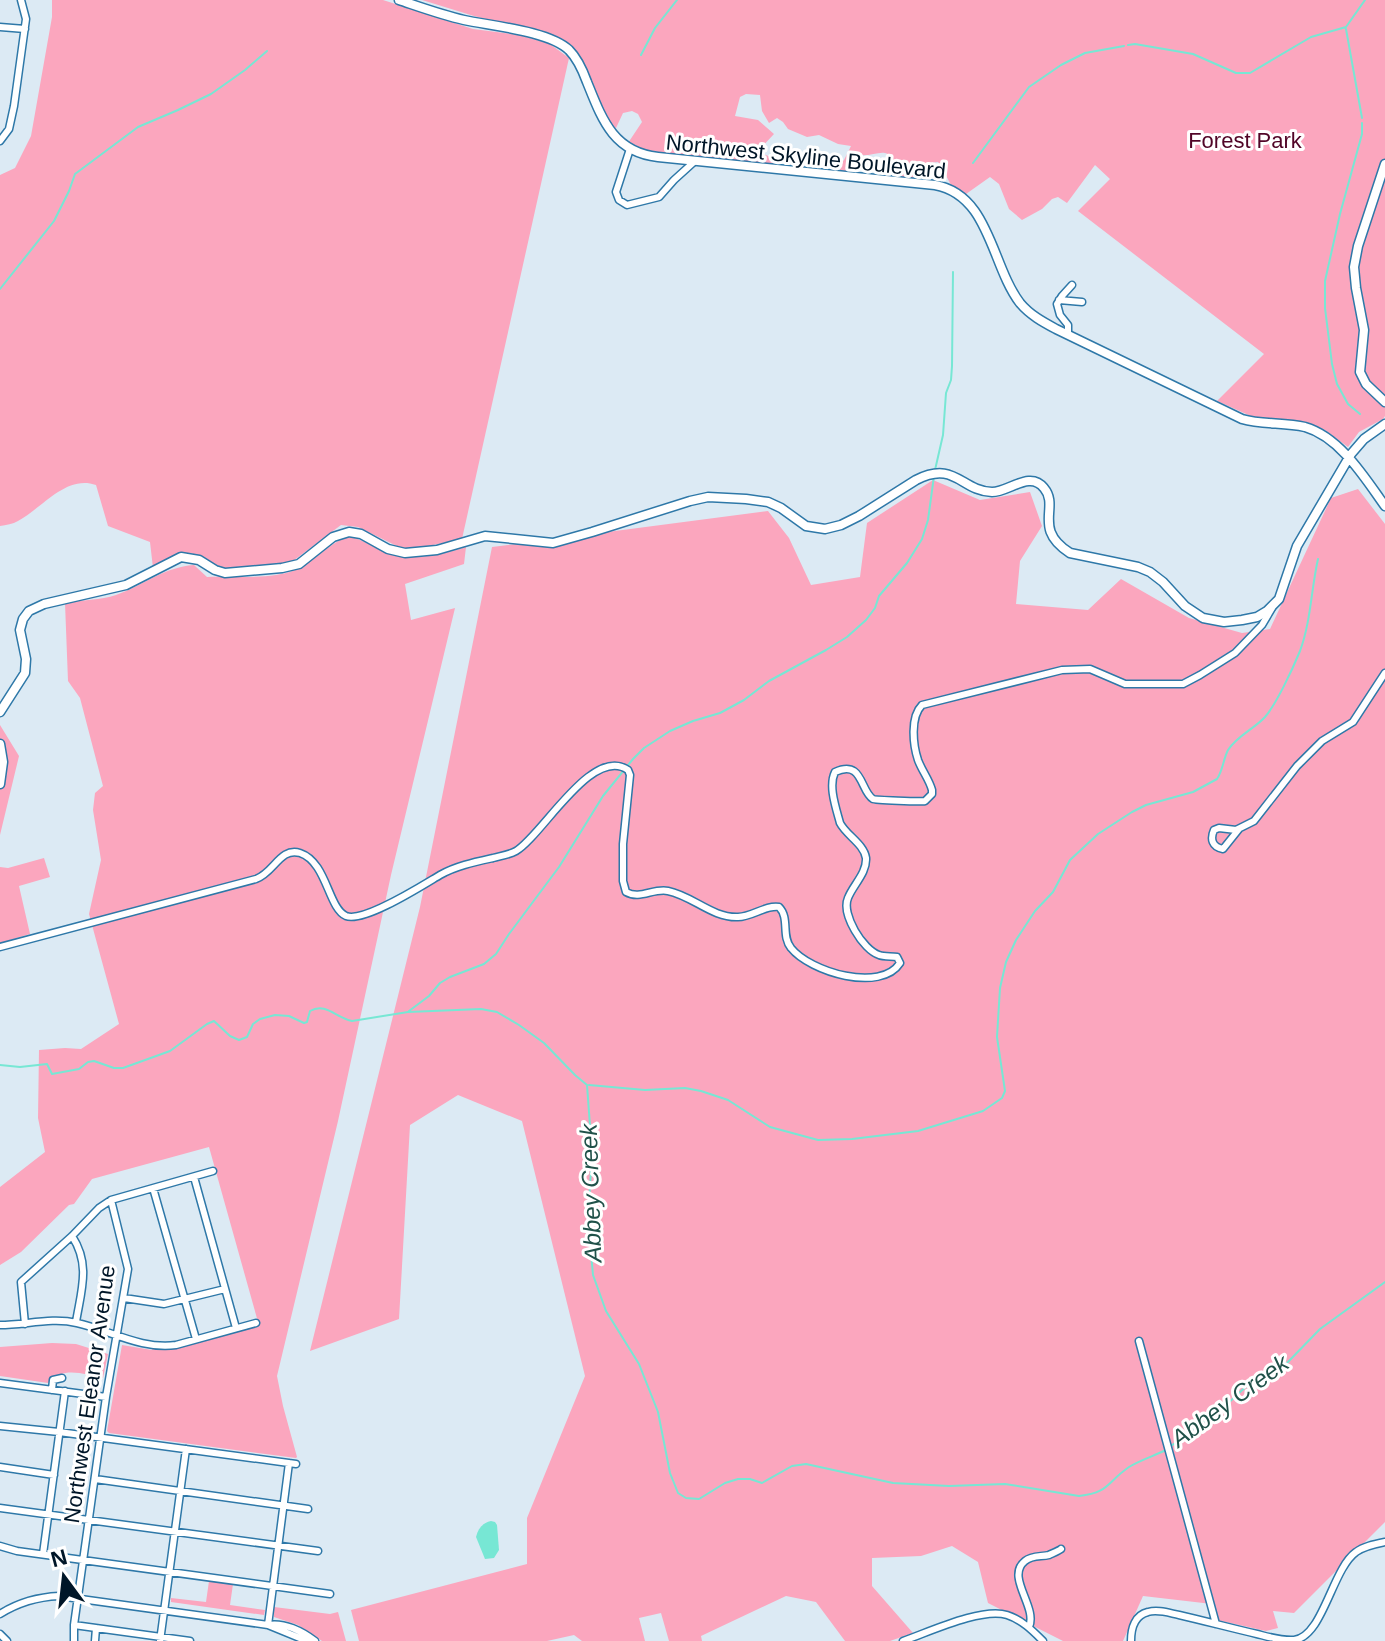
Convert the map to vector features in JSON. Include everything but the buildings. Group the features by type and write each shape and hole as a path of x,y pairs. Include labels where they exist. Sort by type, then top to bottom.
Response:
{"main road":[{"path":"399,0 462,19 543,37 564,46 580,64 606,126 630,149"},
{"name":"Northwest Skyline Boulevard","path":"630,149 648,156 951,189 974,208 1011,288 1032,315 1242,419 1308,428 1349,458 1385,506"},
{"path":"1385,164 1354,267 1364,330 1360,372 1366,384 1385,402"},
{"path":"0,712 25,673 21,626 29,611 44,604 126,585 181,557 199,560 225,573 282,568 299,564 333,537 349,532 405,553 435,551 485,536 553,543 708,497 772,503 799,523 825,529 858,517 916,480 938,472 947,473 988,492 1023,482 1038,483 1048,495 1049,526 1062,548 1078,556 1150,572 1185,606 1203,618 1224,622 1257,617 1272,608 1282,593 1297,546 1349,458 1364,439 1385,424"},
{"path":"0,744 3,762 0,784"}],"street":[{"path":"0,141 12,122 25,29 25,11 21,0"},
{"path":"0,27 25,29"},
{"path":"630,149 616,192 619,200 627,205 659,197 695,161"},
{"path":"1068,335 1068,325 1058,312 1059,300 1072,285"},
{"path":"1059,300 1082,302"},
{"path":"0,947 256,879 270,872 280,857 292,852 304,855 315,863 341,912 351,917 358,916 398,900 456,867 516,851 581,782 596,772 619,766 628,770 630,775 623,844 626,892 637,895 664,890 732,917 748,915 770,906 779,907 785,915 790,947 803,958 842,975 874,977 893,971 900,963 897,957 877,955 868,947 846,912 847,901 865,867 866,857 840,823 832,786 835,772 846,769 858,775 868,794 876,800 925,801 932,790 917,758 914,725 915,715 922,705 1081,668 1100,672 1125,684 1183,684 1235,653 1262,625 1272,608"},
{"path":"1239,829 1223,849 1213,843 1214,830 1239,829 1254,821 1297,766 1322,741 1353,722 1385,673"},
{"path":"25,1324 21,1282 99,1208 111,1200 213,1171"},
{"path":"194,1177 236,1328"},
{"path":"153,1188 196,1339"},
{"name":"Northwest Eleanor Avenue","path":"74,1641 106,1397 128,1269 111,1200"},
{"path":"72,1236 84,1265 76,1322"},
{"path":"124,1298 164,1304 225,1289"},
{"path":"0,1325 76,1322 165,1346 256,1323"},
{"path":"1139,1341 1216,1624"},
{"path":"52,1390 53,1380 62,1378"},
{"path":"0,1383 106,1397"},
{"path":"43,1554 65,1391"},
{"path":"0,1426 293,1464 284,1505 268,1625"},
{"path":"161,1639 186,1449"},
{"path":"0,1467 54,1475"},
{"path":"95,1479 308,1509"},
{"path":"0,1508 318,1551"},
{"path":"1131,1641 1137,1618 1151,1611 1281,1640 1303,1637 1314,1626 1351,1556 1361,1548 1385,1542"},
{"path":"0,1546 17,1551 330,1594"},
{"path":"1029,1627 1032,1618 1018,1576 1021,1565 1027,1559 1061,1549"},
{"path":"0,1614 39,1597 59,1596 268,1625 307,1641"},
{"path":"903,1641 991,1613 1015,1618 1043,1641"},
{"path":"268,1625 275,1623 289,1627 315,1641"},
{"path":"74,1625 139,1638 190,1641"},
{"path":"95,1641 96,1628"},
{"path":"0,1634 7,1641"}],"green space":[{"path":"52,0 383,0 473,29 519,35 550,44 569,58 462,539 403,549 358,527 341,525 289,564 238,570 221,567 191,553 174,557 153,568 150,542 108,526 96,485 85,483 64,488 27,516 0,526 0,175 15,168 31,136 52,17"},
{"name":"Forest Park","path":"422,0 1385,0 1385,416 1359,432 1348,447 1325,430 1308,423 1253,417 1217,401 1264,354 1078,211 1110,179 1095,165 1067,203 1058,197 1052,199 1042,209 1022,220 1009,209 999,184 990,177 966,194 951,185 938,162 927,163 912,178 896,176 891,158 883,153 858,155 849,172 840,170 851,146 819,135 807,137 788,129 777,118 769,123 762,111 760,95 746,94 740,97 735,116 758,120 774,134 757,152 774,158 774,165 649,152 628,143 642,122 638,114 632,111 623,113 616,128 613,127 581,63 563,43 551,35"},
{"path":"933,480 980,500 1030,492 1042,526 1020,561 1016,604 1088,610 1121,579 1189,618 1242,633 1270,629 1331,498 1358,489 1385,524 1385,1522 1294,1613 1273,1611 1278,1628 1266,1631 1217,1620 1212,1604 1143,1596 1123,1641 1063,1641 988,1603 978,1562 952,1546 921,1556 872,1558 872,1586 913,1633 890,1641 845,1641 816,1602 786,1596 701,1636 702,1641 669,1641 661,1613 639,1618 645,1641 582,1641 574,1635 547,1641 359,1641 351,1610 527,1564 527,1518 585,1376 522,1121 458,1095 410,1125 399,1319 310,1351 420,907 492,547 768,511 789,538 811,585 860,577 867,523"},
{"path":"348,536 384,551 409,557 438,555 466,547 464,564 405,584 411,620 455,608 277,1376 297,1457 109,1433 122,1345 152,1350 153,1344 167,1346 258,1322 209,1147 92,1179 74,1204 69,1205 21,1252 0,1265 0,1187 45,1152 38,1118 39,1050 81,1049 119,1024 89,914 101,860 93,810 95,793 103,786 80,698 68,681 65,603 116,595 183,566 194,565 207,577 285,573 302,566"},
{"path":"0,725 19,756 0,835"},
{"path":"44,858 50,877 19,886 30,934 0,943 0,867 8,868"},
{"path":"76,1344 108,1354 103,1378 67,1373 48,1383 0,1376 0,1347"},
{"path":"209,1581 233,1584 230,1605 265,1610 264,1615 171,1602 171,1598 206,1602"},
{"path":"274,1607 330,1614 338,1612 346,1641 322,1641 298,1625 274,1617"}],"shaded area":[{"path":"491,1521 497,1525 499,1550 494,1558 485,1559 476,1537 481,1527"}],"waterway":[{"path":"641,55 655,28 677,0"},
{"path":"1128,45 1193,54 1236,73 1250,73 1311,37 1346,27 1365,0"},
{"path":"1346,29 1362,118"},
{"path":"973,163 1029,87 1085,53 1124,46"},
{"path":"0,289 54,221 75,174 138,127 211,94 267,51"},
{"path":"1360,414 1348,404 1337,384 1325,308 1325,281 1362,134 1362,123"},
{"path":"935,470 943,435 946,393 951,380 953,272"},
{"path":"409,1011 440,983 484,964 496,954 559,867 603,796 644,748 670,731 720,713 744,700 769,681 847,637 866,620 879,596 907,563 922,539 934,476"},
{"path":"589,1085 701,1091 728,1100 770,1127 818,1140 918,1131 983,1111 1002,1098 1005,1091 997,1037 1000,988 1006,962 1016,940 1035,911 1053,892 1070,860 1098,834 1146,805 1193,792 1217,779 1228,750 1265,717 1293,667 1306,628 1318,559"},
{"name":"Abbey Creek","path":"0,1065 20,1067 47,1064 52,1074 79,1069 94,1061 123,1068 170,1051 214,1021 239,1040 247,1037 253,1024 260,1019 275,1015 289,1016 304,1023 310,1011 321,1008 352,1021 408,1012 481,1009 497,1012 544,1043 587,1085 592,1153 588,1220 593,1275 606,1311 639,1364 658,1412 670,1473 678,1493 686,1498 699,1499 725,1483 738,1479 762,1483 792,1466 806,1464 893,1483 949,1486 1005,1484 1079,1496 1102,1489 1129,1467 1166,1450"},
{"name":"Abbey Creek","path":"1171,1446 1225,1406 1251,1382 1286,1364 1320,1329 1385,1282"}]}
